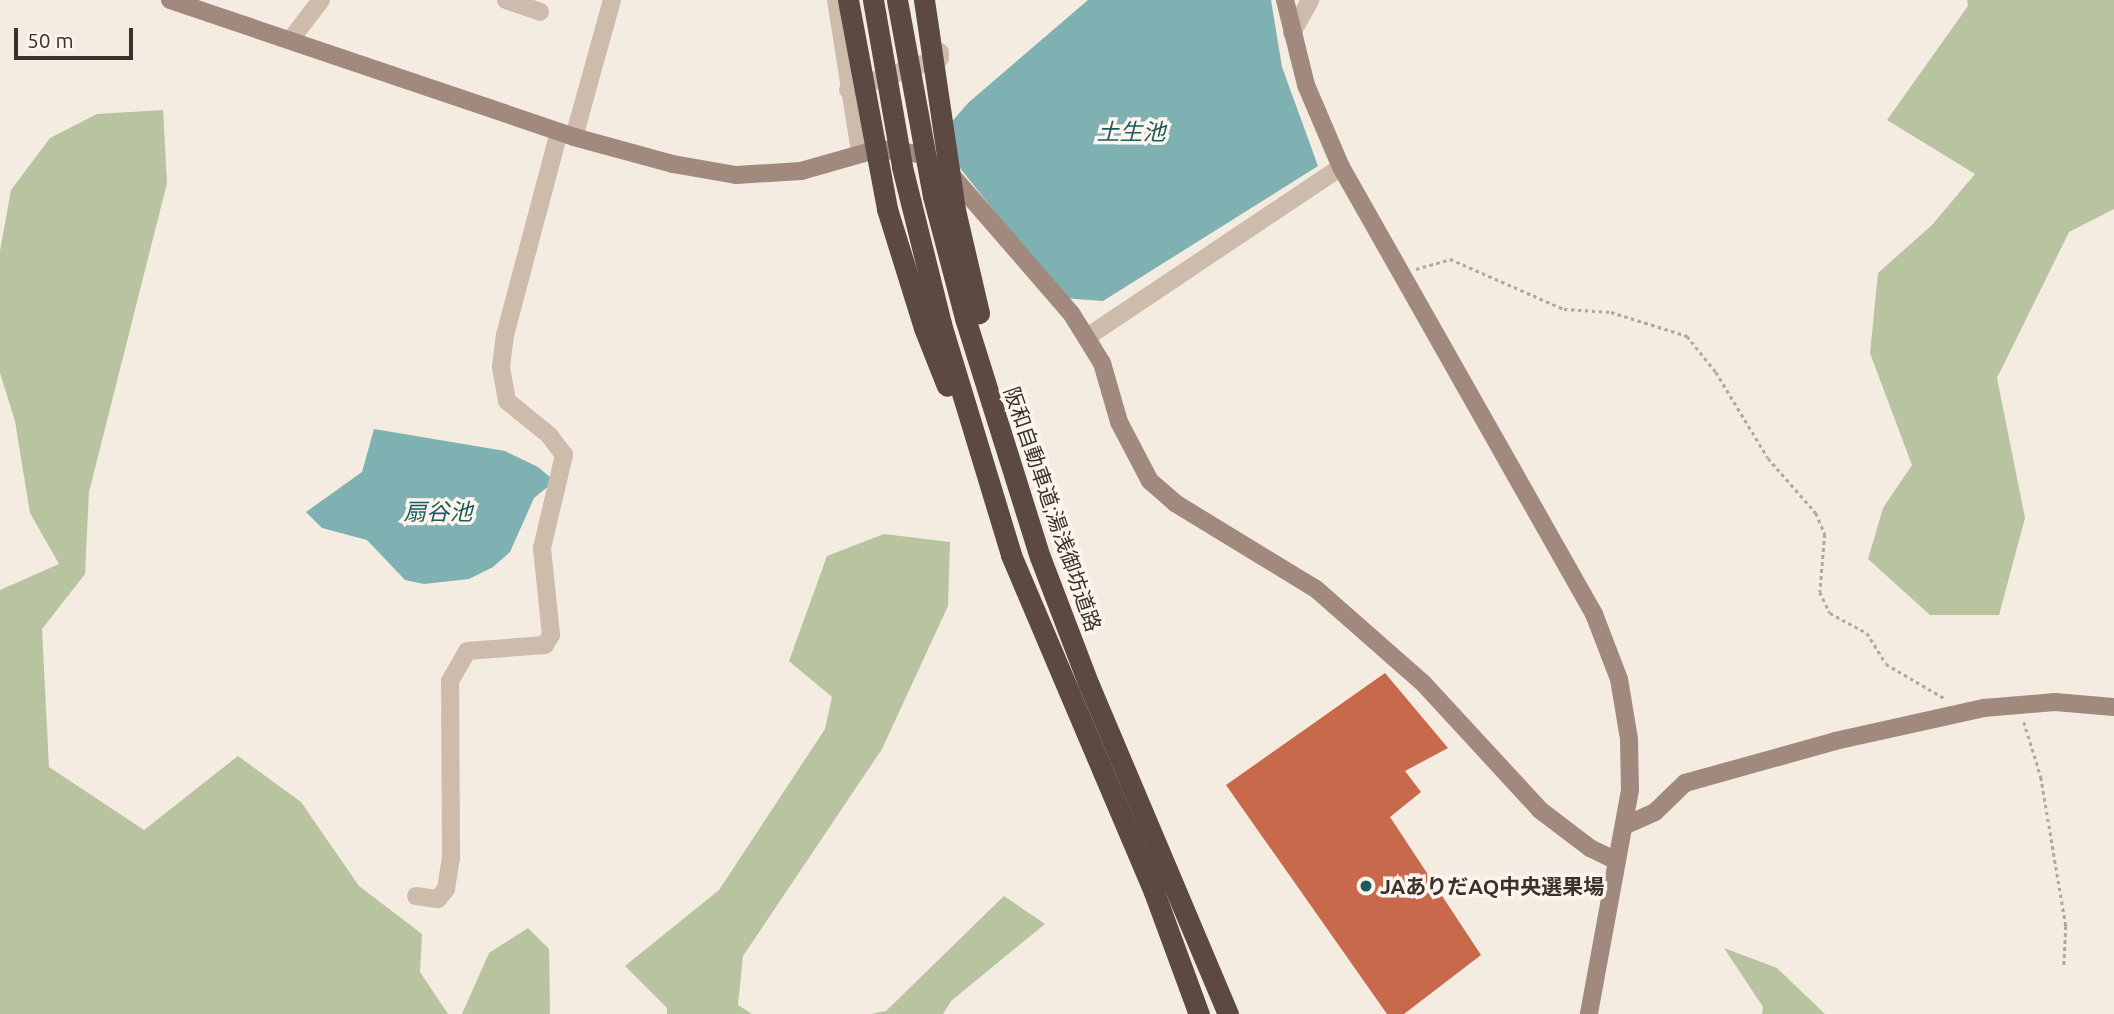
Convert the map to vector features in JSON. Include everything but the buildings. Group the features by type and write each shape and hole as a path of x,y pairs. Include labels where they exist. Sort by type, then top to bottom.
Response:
{"highway":[{"path":"848,0 887,209 933,326 1012,555 1154,892 1199,1014"},
{"path":"873,0 933,326"},
{"path":"897,0 933,196 972,316"},
{"path":"924,0 972,316"},
{"name":"阪和自動車道;湯浅御坊道路","path":"972,316 1023,507 1089,685 1228,1014"}],"street":[{"path":"170,0 292,38 567,135 736,176 801,171 860,151 909,151 953,177 1087,337 1102,363 1130,448 1150,481 1175,503 1316,589 1423,683 1540,810 1590,848 1617,862"},
{"path":"292,38 321,0"},
{"path":"506,0 540,12"},
{"path":"416,896 438,899 446,889 452,859 450,681 467,652 545,645 551,635 542,548 564,455 550,435 507,401 501,367 505,335 612,0"},
{"path":"836,0 848,90 860,151"},
{"path":"848,90 940,58 934,0"},
{"path":"1285,0 1306,85 1341,167 1594,614 1619,679 1629,739 1626,825 1588,1014"},
{"path":"1292,33 1310,0"},
{"path":"1087,337 1341,167"},
{"path":"1626,825 1655,812 1685,783 1835,741 1968,712 2018,705 2055,702 2114,707"}],"path":[{"path":"1400,274 1450,259 1564,309 1611,313 1687,336 1716,372 1768,458 1816,513 1825,534 1820,592 1830,613 1867,633 1886,664 1968,712"},
{"path":"2018,705 2041,777 2066,926 2064,967"}],"green space":[{"path":"1967,0 2114,0 2114,209 2069,232 1997,378 2025,518 1999,615 1930,615 1868,559 1883,508 1912,465 1870,353 1878,273 1932,225 1975,174 1887,120 1968,6"},
{"path":"163,110 167,183 89,492 85,574 42,629 49,767 144,830 238,756 301,802 359,886 422,934 420,972 448,1014 0,1014 0,590 59,564 30,513 15,421 0,373 0,251 11,190 50,138 97,114"},
{"path":"884,534 950,542 948,606 882,749 743,956 738,1005 752,1014 667,1014 667,1008 625,966 719,890 825,729 832,697 789,661 827,556"},
{"path":"1004,896 1045,924 951,1001 943,1014 871,1014 886,1011"},
{"path":"528,928 549,949 550,1014 462,1014 489,953"},
{"path":"1724,948 1777,968 1825,1014 1762,1014 1763,1007"}],"water":[{"name":"土生池","path":"1088,0 1271,0 1282,67 1318,166 1103,301 1063,298 937,139 968,103"},
{"name":"扇谷池","path":"374,429 505,451 538,467 551,478 550,485 534,498 510,552 493,567 469,579 424,584 405,580 367,540 322,528 306,512 362,472"}],"place":[{"name":"JAありだAQ中央選果場","path":"1366,886"}]}
